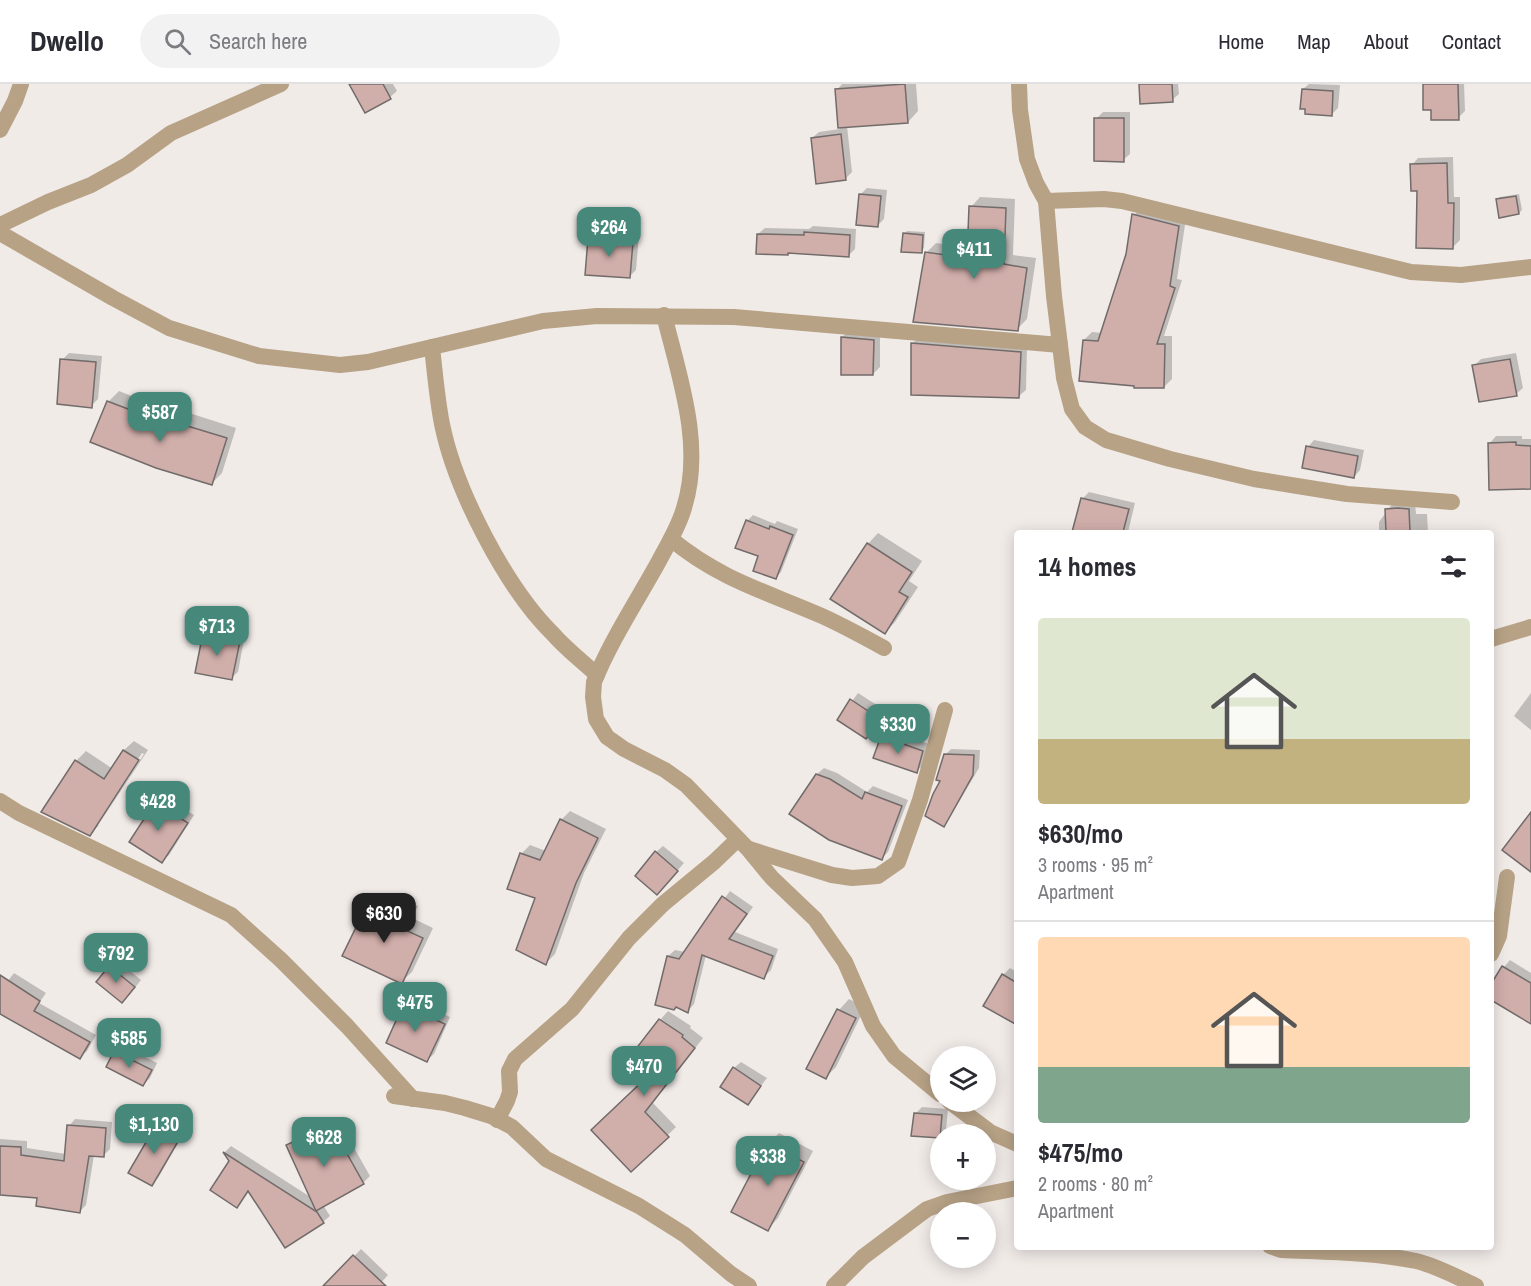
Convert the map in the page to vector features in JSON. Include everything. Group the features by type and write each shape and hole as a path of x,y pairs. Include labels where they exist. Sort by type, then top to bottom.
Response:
{"street":[{"path":"0,130 21,84"},
{"path":"0,225 91,185 127,165 171,133 281,84"},
{"path":"1018,84 1027,159 1046,201 1060,345 1072,410 1085,427 1106,440 1170,459 1254,479 1347,494 1452,502"},
{"path":"1046,201 1104,199 1122,201 1411,272 1461,275 1531,267"},
{"path":"0,234 169,328 259,356 340,365 368,362 543,321 597,316 734,317 1060,345"},
{"path":"664,315 687,411 691,445 691,476 684,508 670,539 597,675 593,697 596,719 607,737 624,749 665,770 686,785 772,878 814,919 844,962 873,1026 894,1056 930,1086"},
{"path":"432,347 442,425 453,461 495,554 518,592 551,633 597,675"},
{"path":"670,539 693,558 713,569 756,590 823,616 884,648"},
{"path":"1494,638 1531,627"},
{"path":"743,844 832,875 852,878 878,876 898,862 920,800 945,710"},
{"path":"0,801 19,813 231,915 281,960 347,1026 413,1099"},
{"path":"497,1120 510,1092 509,1071 515,1059 572,1009 629,938 663,904 714,862 743,844"},
{"path":"1494,947 1499,936 1507,877"},
{"path":"394,1096 455,1106 512,1127 546,1159 639,1206 685,1235 731,1274 749,1286"},
{"path":"964,1112 990,1132 1014,1143"},
{"path":"834,1286 863,1257 927,1209 947,1202 1014,1189"},
{"path":"1327,1250 1417,1261 1476,1286"}],"building":[{"path":"349,84 383,84 391,99 365,113"},
{"path":"905,84 908,123 838,128 835,89"},
{"path":"1139,84 1172,84 1173,102 1140,104"},
{"path":"1423,84 1458,84 1459,120 1431,120 1431,110 1423,110"},
{"path":"1302,89 1333,91 1332,116 1305,114 1305,109 1300,109"},
{"path":"1094,118 1124,118 1124,162 1094,161"},
{"path":"841,134 846,180 816,184 811,138"},
{"path":"1447,163 1448,203 1454,203 1453,249 1416,248 1417,191 1411,191 1410,164"},
{"path":"859,194 881,196 878,227 856,225"},
{"path":"1516,196 1519,214 1499,218 1496,199"},
{"path":"969,206 1006,208 1004,264 1027,268 1018,331 913,322 925,252 967,258"},
{"path":"1132,214 1179,226 1170,286 1175,288 1157,344 1165,344 1164,388 1134,388 1134,386 1079,381 1083,340 1098,341 1126,254"},
{"path":"804,232 850,235 849,257 788,253 788,255 756,254 757,234 804,235"},
{"path":"903,233 923,235 922,253 901,252"},
{"path":"588,238 633,242 630,278 585,275"},
{"path":"841,337 874,340 873,375 841,375"},
{"path":"911,343 1021,352 1019,398 911,395"},
{"path":"60,359 96,362 92,408 57,404"},
{"path":"1510,359 1517,396 1479,402 1472,365"},
{"path":"107,401 170,425 171,421 227,438 212,485 156,468 90,442"},
{"path":"1516,442 1516,445 1531,446 1531,489 1489,490 1488,443"},
{"path":"1306,446 1358,456 1354,478 1302,468"},
{"path":"1081,498 1129,509 1124,530 1073,530"},
{"path":"1385,509 1409,509 1410,530 1386,530"},
{"path":"746,520 793,535 776,579 753,571 758,556 735,548"},
{"path":"867,543 912,572 899,592 908,597 885,634 830,599"},
{"path":"203,633 240,641 232,680 195,673"},
{"path":"850,699 880,719 866,739 837,720"},
{"path":"881,736 923,751 917,773 873,758"},
{"path":"123,750 139,760 90,836 41,812 75,760 104,779"},
{"path":"944,754 974,755 973,775 944,827 925,816 940,781 936,780"},
{"path":"816,774 830,779 862,799 865,792 902,806 882,860 829,840 789,814"},
{"path":"155,802 188,823 162,863 129,842"},
{"path":"1531,812 1531,872 1502,850"},
{"path":"560,819 598,838 576,883 546,965 516,950 535,898 507,889 520,853 540,860"},
{"path":"655,851 678,871 657,895 635,876"},
{"path":"722,896 747,914 729,939 773,956 764,979 702,955 688,1013 676,1007 674,1010 655,1005 667,956 679,959"},
{"path":"379,903 409,917 403,929 423,938 402,984 342,956 364,911 373,915"},
{"path":"109,966 135,987 122,1003 96,982"},
{"path":"1502,966 1531,983 1531,1024 1494,1002 1494,979"},
{"path":"1002,974 1014,981 1014,1023 983,1006"},
{"path":"0,975 40,1001 34,1011 90,1042 80,1059 0,1014"},
{"path":"403,1005 445,1024 427,1062 386,1043"},
{"path":"837,1009 856,1018 826,1079 806,1069"},
{"path":"659,1019 683,1035 682,1037 695,1048 645,1112 669,1137 631,1172 591,1130 649,1075 628,1059"},
{"path":"114,1051 152,1070 143,1086 106,1067"},
{"path":"733,1067 761,1086 748,1105 720,1087"},
{"path":"914,1113 942,1115 941,1124 930,1124 930,1137 911,1136"},
{"path":"67,1125 106,1128 104,1157 89,1156 80,1213 36,1206 37,1198 0,1195 0,1146 21,1147 21,1155 64,1161"},
{"path":"156,1125 180,1138 152,1186 128,1173"},
{"path":"326,1127 339,1155 346,1152 364,1184 316,1211 286,1145"},
{"path":"767,1143 804,1162 768,1231 731,1212"},
{"path":"223,1152 317,1212 324,1223 285,1248 248,1191 237,1208 210,1190 229,1161"},
{"path":"353,1255 386,1286 323,1286"}]}
